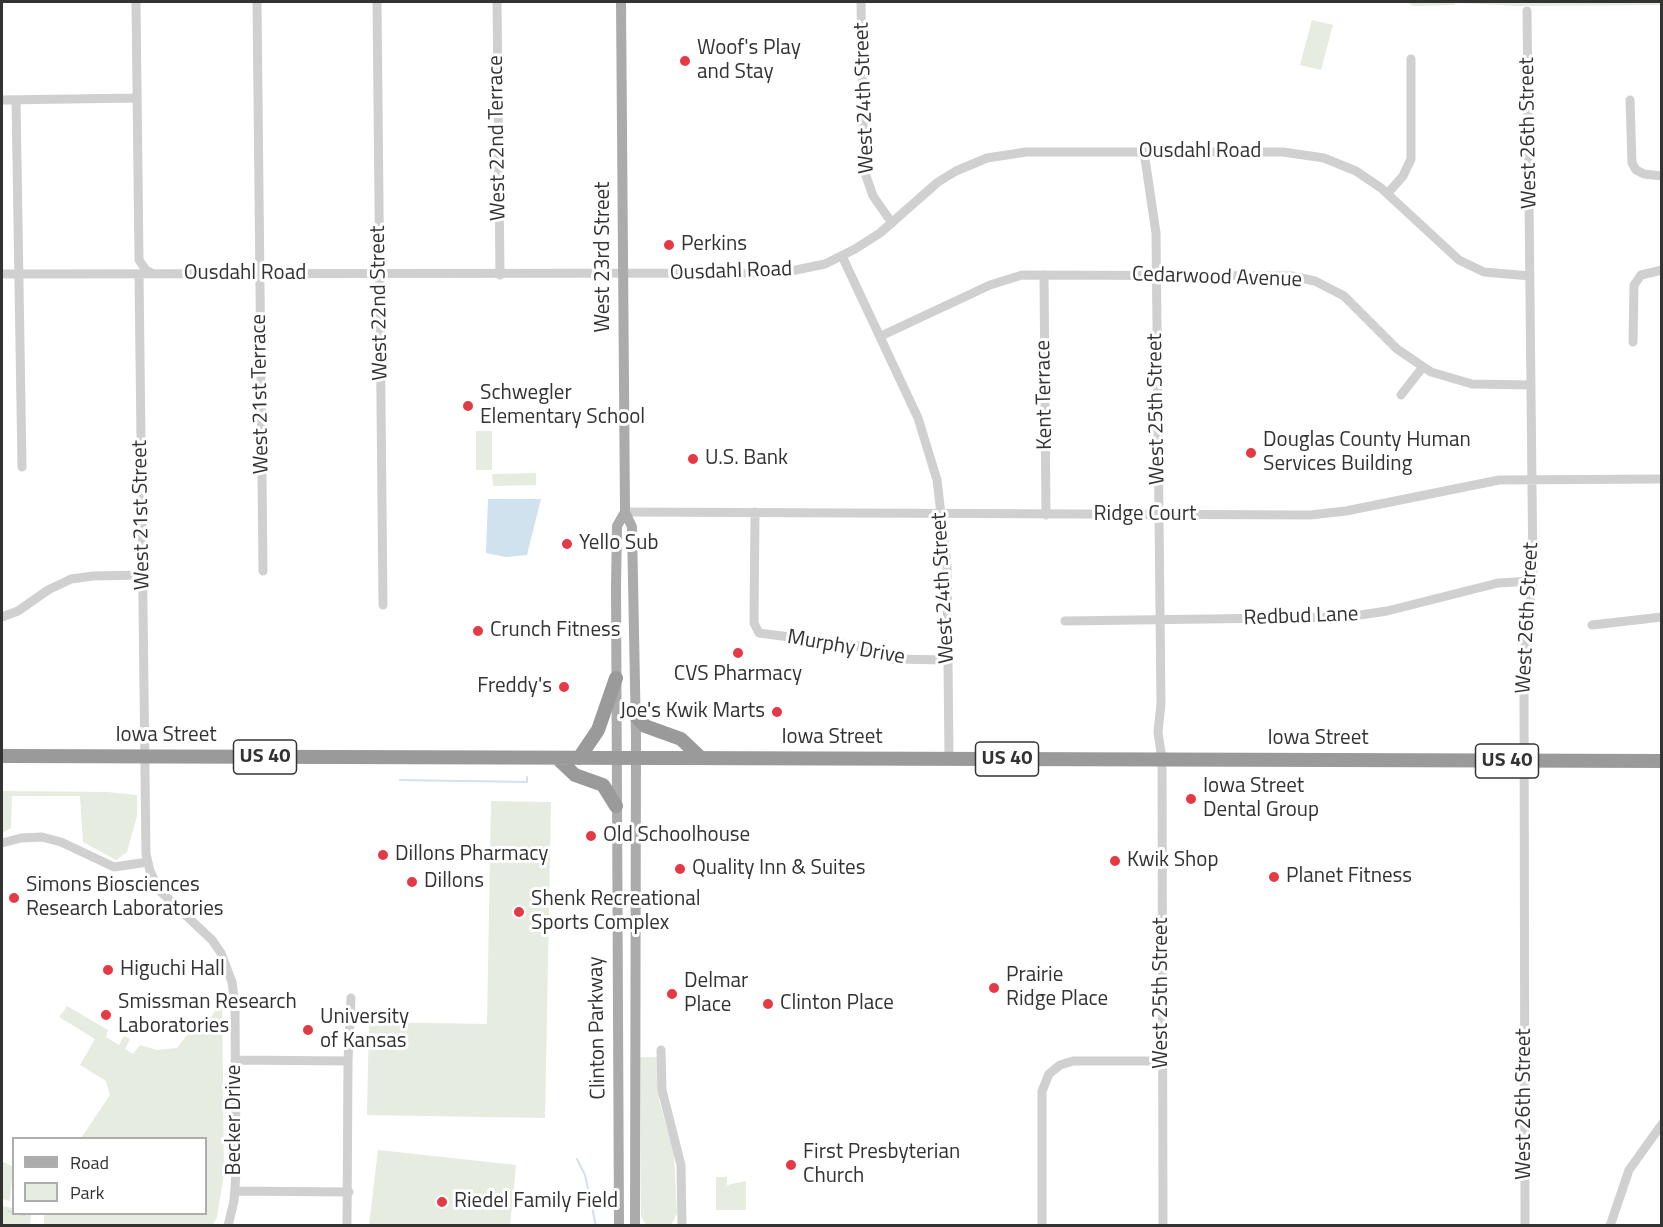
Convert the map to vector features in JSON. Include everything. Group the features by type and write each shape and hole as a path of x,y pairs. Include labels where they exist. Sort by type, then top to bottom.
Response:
{"highway":[{"path":"579,758 598,730 616,678"},
{"path":"636,716 645,726 681,739 701,758"},
{"name":"Iowa Street","path":"2,756 1662,761"},
{"path":"557,758 575,775 603,785 615,806"}],"main road":[{"name":"West 23rd Street","path":"621,2 625,512 632,527 636,758"},
{"name":"West 23rd Street","path":"615,758 617,526 625,512"},
{"name":"Clinton Parkway","path":"615,758 619,1226"},
{"name":"Clinton Parkway","path":"635,1226 636,758"}],"street":[{"path":"136,2 139,260 146,270 153,274"},
{"name":"West 21st Terrace","path":"257,2 263,571"},
{"name":"West 22nd Street","path":"377,2 383,605"},
{"name":"West 22nd Terrace","path":"497,2 500,274"},
{"name":"West 24th Street","path":"861,2 864,170 873,196 892,223"},
{"name":"West 26th Street","path":"1525,1226 1524,658 1533,581 1527,11"},
{"path":"1388,193 1403,176 1411,159 1411,59"},
{"path":"2,100 137,98"},
{"path":"16,100 22,467"},
{"path":"1630,100 1632,163 1636,170 1644,174 1662,176"},
{"name":"Ousdahl Road","path":"2,274 775,274 815,267 842,256 892,223 947,176 987,158 1026,152 1144,152 1308,154 1356,171 1388,193 1459,260 1484,272 1530,276"},
{"name":"West 25th Street","path":"1144,152 1154,208 1156,275 1161,704 1159,742 1162,760 1163,1226"},
{"name":"West 24th Street","path":"842,256 881,336 925,437 942,513 947,565 949,759"},
{"path":"128,274 139,260"},
{"path":"1633,342 1634,285 1641,275 1662,270"},
{"name":"West 21st Street","path":"139,274 145,756"},
{"name":"Cedarwood Avenue","path":"881,336 1002,280 1022,275 1268,276 1315,281 1344,296 1397,349 1422,368 1472,384 1531,385"},
{"name":"Kent Terrace","path":"1044,275 1046,515"},
{"path":"1401,395 1422,368"},
{"name":"Ridge Court","path":"625,512 1322,515 1482,482 1662,479"},
{"name":"Murphy Drive","path":"755,512 754,623 759,633 858,646 893,659 948,660"},
{"path":"2,617 18,611 48,590 71,579 143,575"},
{"name":"Redbud Lane","path":"1065,621 1305,620 1355,616 1394,609 1498,583 1533,581"},
{"path":"1592,625 1662,617"},
{"name":"Becker Drive","path":"145,756 148,862 159,890 207,934 228,967 235,994 235,1191 228,1226"},
{"path":"2,843 21,838 42,837 71,846 114,867 148,862"},
{"path":"347,1226 348,1061 351,998"},
{"path":"662,1050 662,1090 681,1165 682,1226"},
{"path":"235,1060 348,1061"},
{"path":"1042,1226 1042,1091 1049,1074 1060,1065 1073,1061 1162,1061"},
{"path":"1610,1226 1629,1170 1662,1124"},
{"path":"1652,1135 1662,1142"},
{"path":"235,1191 349,1192"}],"green space":[{"path":"1406,2 1661,2 1662,5 1517,6 1456,3 1454,5 1414,6"},
{"path":"1312,20 1333,25 1321,70 1300,65"},
{"path":"476,431 492,431 492,470 476,470"},
{"path":"536,473 536,485 493,486 492,474"},
{"path":"2,791 107,792 137,795 137,816 127,852 116,860 83,842 80,796 12,796 11,828 2,833"},
{"name":"Shenk Recreational Sports Complex","path":"491,801 551,802 545,1118 367,1115 369,1022 487,1024"},
{"path":"222,999 224,1174 217,1217 213,1225 44,1225 44,1215 207,1215 207,1137 82,1137 110,1095 106,1081 80,1065 95,1039 59,1017 67,1006 108,1030 106,1037 119,1045 124,1036 130,1039 125,1049 133,1054 140,1045 157,1050 177,1048 201,1017 209,1021"},
{"path":"640,1057 657,1057 659,1100 674,1153 677,1214 671,1225 646,1225 641,1216"},
{"name":"Riedel Family Field","path":"378,1150 516,1165 510,1225 369,1225"},
{"path":"2,1161 12,1166 12,1178 10,1201 2,1199"},
{"path":"716,1177 727,1177 727,1185 746,1181 746,1210 716,1210"},
{"path":"2,1206 12,1208 12,1215 31,1215 30,1225 2,1225"}],"water":[{"path":"488,499 541,499 527,555 506,557 486,553"}],"waterway":[{"path":"400,780 527,782 527,777"},
{"path":"577,1159 585,1175 596,1226"},
{"path":"8,1211 12,1212"}],"place":[{"name":"Woof's Play and Stay","path":"685,61"},
{"name":"Perkins","path":"669,245"},
{"name":"Schwegler Elementary School","path":"468,406"},
{"name":"Douglas County Human Services Building","path":"1251,453"},
{"name":"U.S. Bank","path":"693,459"},
{"name":"Yello Sub","path":"567,544"},
{"name":"Crunch Fitness","path":"478,631"},
{"name":"CVS Pharmacy","path":"738,653"},
{"name":"Freddy's","path":"564,687"},
{"name":"Joe's Kwik Marts","path":"777,712"},
{"name":"Iowa Street Dental Group","path":"1191,799"},
{"name":"Old Schoolhouse","path":"591,836"},
{"name":"Dillons Pharmacy","path":"383,855"},
{"name":"Kwik Shop","path":"1115,861"},
{"name":"Quality Inn & Suites","path":"680,869"},
{"name":"Planet Fitness","path":"1274,877"},
{"name":"Dillons","path":"412,882"},
{"name":"Simons Biosciences Research Laboratories","path":"14,898"},
{"name":"Shenk Recreational Sports Complex","path":"519,912"},
{"name":"Higuchi Hall","path":"108,970"},
{"name":"Prairie Ridge Place","path":"994,988"},
{"name":"Delmar Place","path":"672,994"},
{"name":"Clinton Place","path":"768,1004"},
{"name":"Smissman Research Laboratories","path":"106,1015"},
{"name":"University of Kansas","path":"308,1030"},
{"name":"First Presbyterian Church","path":"791,1165"},
{"name":"Riedel Family Field","path":"442,1202"}]}
